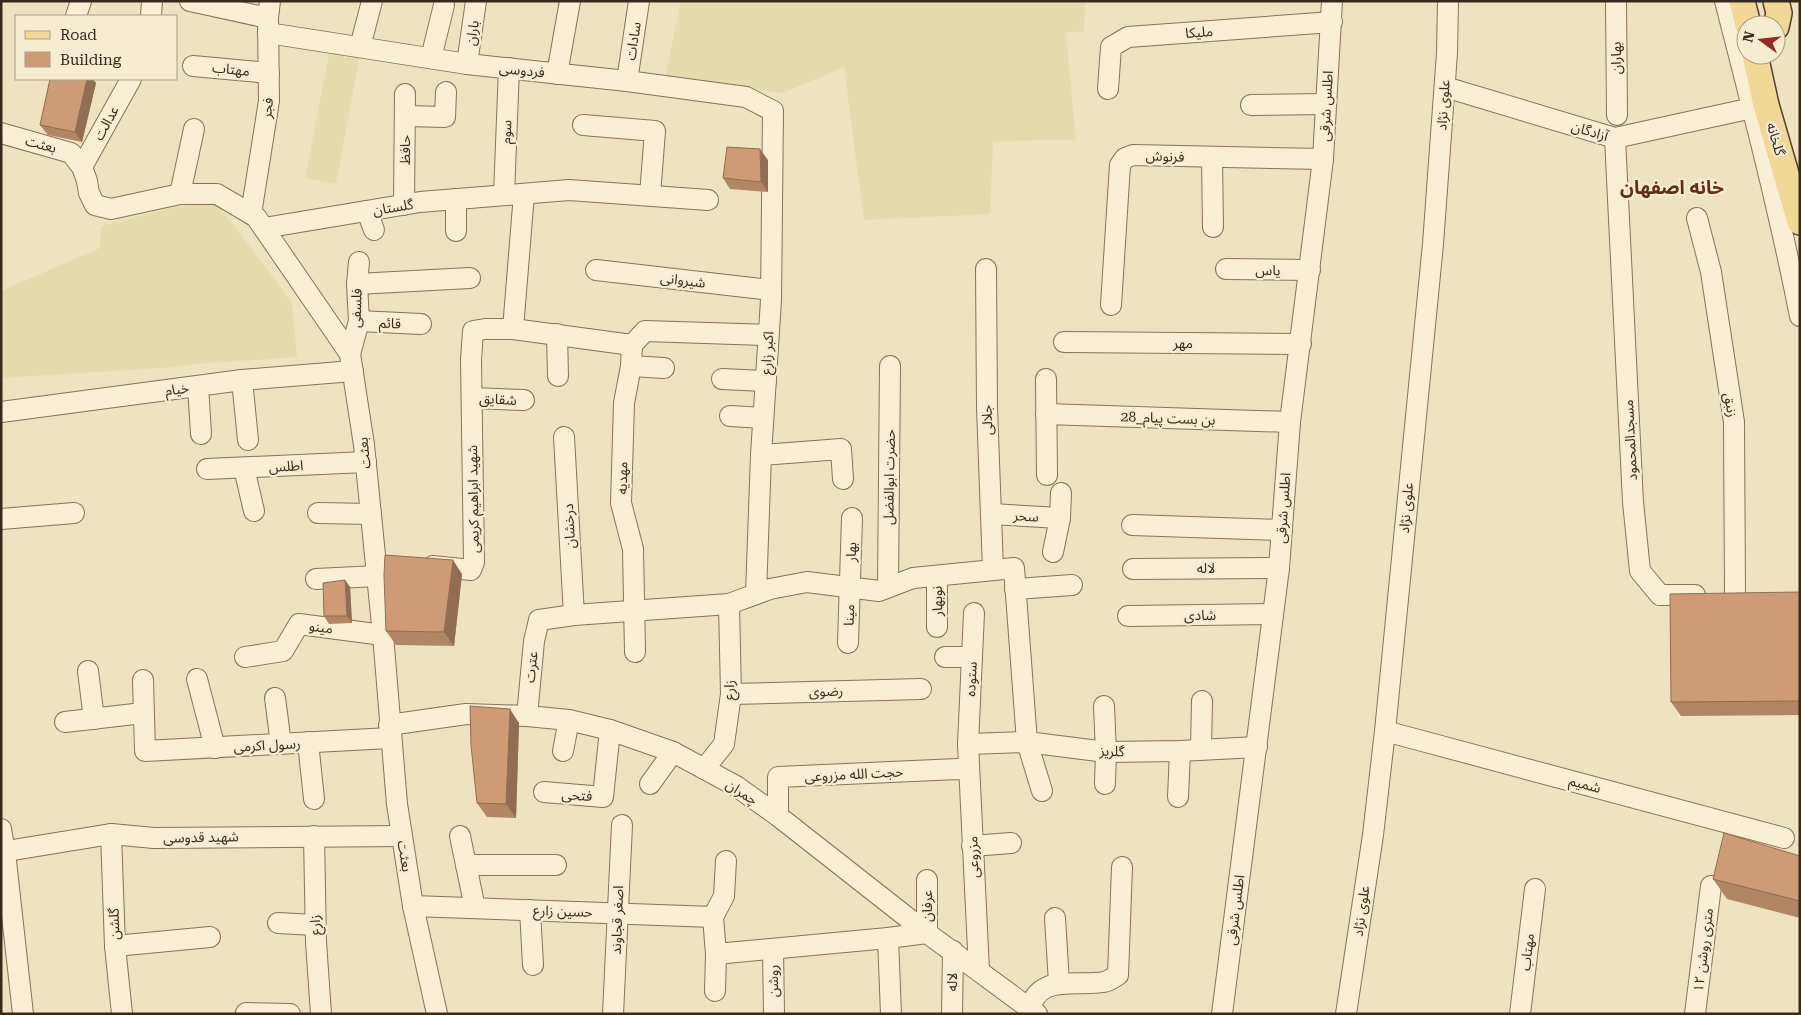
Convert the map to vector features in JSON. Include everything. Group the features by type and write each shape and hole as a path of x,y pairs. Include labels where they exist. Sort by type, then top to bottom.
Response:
{"main road":[{"path":"1742,1 1746,15"},
{"path":"1757,1 1760,15"},
{"path":"1776,1 1778,15"},
{"name":"گلخانه","path":"1765,65 1759,107 1800,222"},
{"name":"گلخانه","path":"1769,65 1800,160"}],"street":[{"path":"76,15 81,1"},
{"path":"151,15 152,1"},
{"name":"فردوسی","path":"190,1 269,17 360,47 467,64 626,81 746,97 773,111"},
{"path":"360,47 372,1"},
{"name":"باران","path":"467,64 476,1"},
{"path":"557,74 570,1"},
{"name":"سادات","path":"626,81 639,1"},
{"name":"اطلس شرقی","path":"1222,1014 1279,568 1290,422 1323,159 1332,1"},
{"name":"علوی نژاد","path":"1346,1014 1385,730 1433,244 1445,87 1448,1"},
{"name":"بهاران","path":"1616,1 1617,115"},
{"path":"1724,1 1759,107 1800,316"},
{"path":"431,58 444,5"},
{"name":"فجر","path":"257,221 269,102 269,17"},
{"name":"ملیکا","path":"1108,89 1111,47 1128,37 1332,22"},
{"name":"مهتاب","path":"193,66 269,73"},
{"name":"سوم","path":"504,195 508,68"},
{"name":"عدالت","path":"82,168 130,80"},
{"name":"آزادگان","path":"1445,87 1615,138 1759,107"},
{"path":"405,116 445,118 446,92"},
{"name":"حافظ","path":"404,205 405,94"},
{"path":"1251,104 1326,104"},
{"name":"اکبر زارع","path":"756,594 761,455 771,290 773,111"},
{"path":"582,125 655,130 650,195"},
{"path":"180,194 194,129"},
{"name":"بعثت","path":"1,133 71,153 82,168 87,181 88,193 95,205 111,209 180,194 217,194 257,221 351,362 366,462 371,514 390,565 383,635 396,804 413,906 438,1014"},
{"name":"مسجدالمحمود","path":"1615,138 1633,502 1640,571 1660,595 1744,595"},
{"name":"فرنوش","path":"1111,305 1120,165 1125,158 1133,155 1323,159"},
{"path":"1212,158 1213,227"},
{"name":"گلستان","path":"257,221 367,211 456,199 569,190 708,200"},
{"path":"524,194 514,329 632,344 645,331 768,335"},
{"path":"456,199 456,231"},
{"path":"367,211 374,230"},
{"name":"زنبق","path":"1697,218 1710,272 1734,422 1744,595"},
{"name":"فلسفی","path":"351,362 359,321 357,284 359,262"},
{"name":"جلالی","path":"986,269 987,407 993,570"},
{"name":"یاس","path":"1226,269 1310,270"},
{"name":"شیروانی","path":"596,270 771,290"},
{"path":"357,284 470,278"},
{"name":"قائم","path":"359,321 421,324"},
{"name":"شهید ابراهیم کریمی","path":"390,565 471,570 474,562 473,331 514,329"},
{"path":"557,334 558,376"},
{"name":"مهر","path":"1064,342 1301,344"},
{"name":"مهدیه","path":"632,344 631,366 624,403 621,503 633,549 635,652"},
{"name":"خیام","path":"1,412 242,380 351,362"},
{"path":"631,366 664,368"},
{"name":"حضرت ابوالفضل","path":"888,588 890,366"},
{"path":"722,379 766,381"},
{"path":"1046,379 1048,475"},
{"path":"242,380 248,440"},
{"path":"198,386 201,434"},
{"name":"شقایق","path":"472,398 524,400"},
{"name":"بن بست پیام_28","path":"1046,414 1290,422"},
{"path":"730,416 763,418"},
{"name":"درخشان","path":"564,436 574,615"},
{"path":"761,455 840,450 843,479"},
{"name":"اطلس","path":"207,469 366,462"},
{"path":"244,468 254,511"},
{"path":"1053,552 1060,518 1061,493"},
{"path":"318,513 371,514"},
{"path":"1,519 74,514"},
{"name":"سحر","path":"991,514 1060,518"},
{"name":"بهار","path":"850,587 852,518"},
{"path":"1132,525 1282,530"},
{"path":"316,580 390,565"},
{"path":"574,615 729,604 770,589 808,582 879,591 913,578 1014,568 1027,742 1042,791"},
{"name":"لاله","path":"1132,569 1279,568"},
{"name":"نوبهار","path":"936,576 937,627"},
{"path":"1015,589 1072,584"},
{"name":"مینا","path":"848,643 850,587"},
{"name":"زارع","path":"704,769 724,744 730,694 729,604"},
{"name":"ستوده","path":"968,744 974,613"},
{"name":"شادی","path":"1128,616 1273,614"},
{"name":"عترت","path":"527,716 534,641 539,620 574,615"},
{"name":"مینو","path":"245,657 283,651 299,624 383,635"},
{"path":"945,657 972,657"},
{"path":"88,671 94,719"},
{"path":"198,679 215,748"},
{"path":"65,722 143,713 142,680"},
{"name":"رضوی","path":"730,694 920,689"},
{"path":"275,698 281,744"},
{"path":"1201,749 1202,701"},
{"path":"1104,706 1105,784"},
{"name":"رسول اکرمی","path":"143,713 145,751 308,742 389,731"},
{"name":"چمران","path":"389,731 466,714 527,716 569,720 610,730 673,752 736,786 778,816 927,933 979,970 1032,1012"},
{"path":"563,751 569,720"},
{"name":"فتحی","path":"544,792 603,797 610,730"},
{"name":"شمیم","path":"1385,730 1784,838"},
{"path":"308,742 314,799"},
{"name":"گلریز","path":"968,744 1027,742 1106,752 1257,747"},
{"name":"مزروعی","path":"968,744 979,970"},
{"path":"1178,797 1180,751"},
{"path":"650,784 673,752"},
{"name":"حجت الله مزروعی","path":"778,816 778,777 969,770"},
{"name":"اصغر قجاوند","path":"614,1014 622,825"},
{"path":"1,830 23,1014"},
{"name":"شهید قدوسی","path":"3,852 111,834 154,838 402,836"},
{"name":"گلشن","path":"111,834 115,946 122,1014"},
{"name":"زارع","path":"314,836 315,925 321,1014"},
{"path":"460,836 475,908"},
{"path":"972,846 1011,844"},
{"path":"715,991 716,954 713,917 724,896 726,861"},
{"path":"466,866 556,865"},
{"path":"1032,1012 1040,991 1059,983 1106,982 1118,975 1122,867"},
{"name":"عرفان","path":"927,880 927,933"},
{"name":"۱۲ متری روشن","path":"1695,1014 1711,886"},
{"name":"مهتاب","path":"1520,1014 1535,889"},
{"name":"حسین زارع","path":"413,906 713,917"},
{"path":"530,910 533,965"},
{"path":"1055,918 1059,983"},
{"path":"278,923 315,925"},
{"path":"716,954 927,933"},
{"path":"115,946 210,937"},
{"path":"888,938 891,1014"},
{"name":"روشن","path":"773,949 774,1014"},
{"name":"لاله","path":"952,1014 953,951"},
{"path":"246,1013 290,1014"}],"shaded area":[{"path":"681,1 1085,1 1084,31 1066,33 1076,140 993,141 990,214 864,220 844,67 783,93 665,79"},
{"path":"330,50 360,54 336,184 305,178"},
{"path":"216,203 292,303 297,357 1,378 1,291 100,248 101,226 176,207"}],"building":[{"path":"50,80 87,80 75,132 40,125"},
{"path":"727,147 760,149 761,182 723,178"},
{"path":"385,555 453,560 444,632 386,631"},
{"path":"345,580 347,616 324,616 323,583"},
{"path":"1800,592 1800,701 1671,702 1670,594"},
{"path":"470,706 510,709 506,804 477,803 471,745"},
{"path":"1724,833 1800,856 1800,901 1713,879"}],"district":[{"name":"خانه اصفهان","path":"1672,187"}]}
